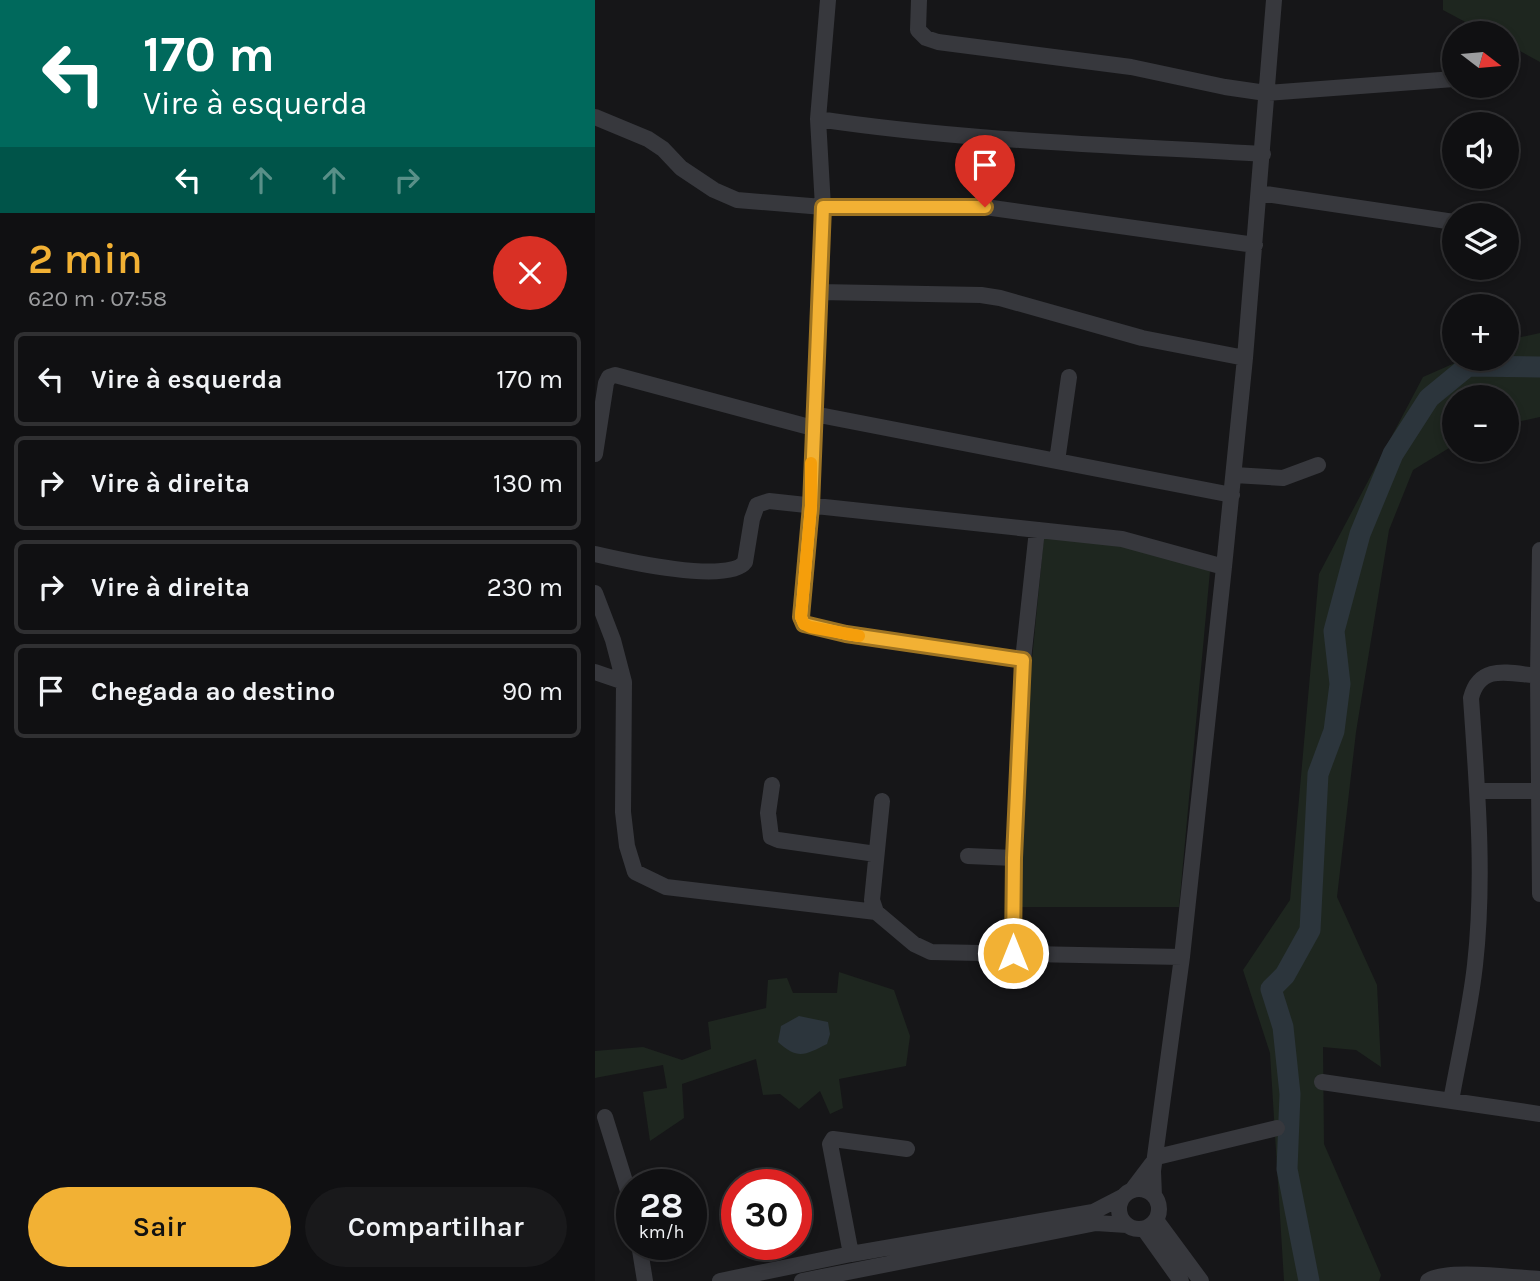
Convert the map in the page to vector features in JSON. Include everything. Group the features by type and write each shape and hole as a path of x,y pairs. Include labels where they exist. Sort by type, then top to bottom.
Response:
{"street":[{"path":"828,0 818,118 823,207 811,506 801,617 804,624 846,634 1023,660"},
{"path":"919,0 918,30 926,38 938,43 1131,67 1225,87 1266,93 1442,80"},
{"path":"1275,0 1232,495 1182,957 1157,1157 1152,1182 1159,1207 1150,1224 1132,1228 1120,1215 1120,1203 1157,1157 1277,1129"},
{"path":"595,117 648,139 714,190 737,200 823,207 985,207 1255,245"},
{"path":"818,118 896,131 1262,153"},
{"path":"1259,193 1442,220"},
{"path":"819,292 981,295 1142,338 1245,358"},
{"path":"595,454 606,383 609,377 615,375 813,421 1057,461 1232,495"},
{"path":"1057,461 1069,377"},
{"path":"1234,475 1283,478 1318,465"},
{"path":"595,554 633,563 728,572 741,568 745,562 757,505 769,501 1122,539 1224,567"},
{"path":"1013,953 1014,858 1023,660 1037,530"},
{"path":"1540,550 1540,894"},
{"path":"595,593 613,640 624,682 623,812 627,846 635,872 666,887 876,912"},
{"path":"595,671 624,682"},
{"path":"1451,1101 1475,966 1480,890 1478,791 1471,698 1475,685 1481,678 1493,673 1539,676"},
{"path":"772,785 768,813 771,837 876,854"},
{"path":"1478,791 1538,791"},
{"path":"882,801 872,900 876,912 914,944 931,952 1182,957"},
{"path":"968,856 1014,858"},
{"path":"1322,1082 1540,1114"},
{"path":"605,1117 621,1169"},
{"path":"851,1254 831,1144 834,1139 907,1149"},
{"path":"720,1281 851,1254 1093,1212 1127,1194 1144,1189 1154,1196"},
{"path":"802,1281 848,1277 1096,1223 1127,1225"},
{"path":"1150,1224 1181,1281"},
{"path":"1150,1224 1201,1281"},
{"path":"642,1260 645,1281"},
{"path":"1429,1281 1434,1276 1453,1274 1540,1279"}],"shaded area":[{"path":"1443,0 1540,0 1540,62 1519,51 1519,21 1464,21 1443,10"},
{"path":"1540,333 1540,417 1519,421 1519,385 1442,385 1442,452 1413,470 1389,530 1356,732 1337,897 1377,985 1381,1067 1356,1050 1323,1047 1324,1144 1381,1275 1379,1281 1284,1281 1270,1053 1243,970 1290,900 1319,574 1423,377 1442,369 1442,371 1519,371 1519,337"},
{"path":"1044,536 1121,544 1210,571 1179,907 1020,907 1028,700"},
{"path":"839,972 894,990 910,1036 906,1066 839,1079 843,1108 830,1114 820,1091 799,1109 780,1094 763,1095 756,1059 682,1084 684,1118 650,1141 643,1092 667,1088 663,1065 595,1078 595,1051 643,1047 682,1060 711,1049 708,1022 766,1008 768,980 787,978 793,993 837,993"},
{"path":"799,1016 828,1022 830,1034 827,1044 802,1054 785,1048 778,1042 781,1026"}],"waterway":[{"path":"1309,1281 1287,1169 1290,1094 1283,1027 1271,989 1285,975 1310,930 1318,774 1334,731 1340,684 1334,631 1360,534 1393,454 1429,398 1468,366 1540,367"}],"slow traffic":[{"path":"811,463 811,506 801,617 804,624 810,627 859,636"}],"route":[{"path":"985,207 823,207 811,506 801,617 804,624 810,627 846,634 1023,660 1014,858 1013,953"}]}
